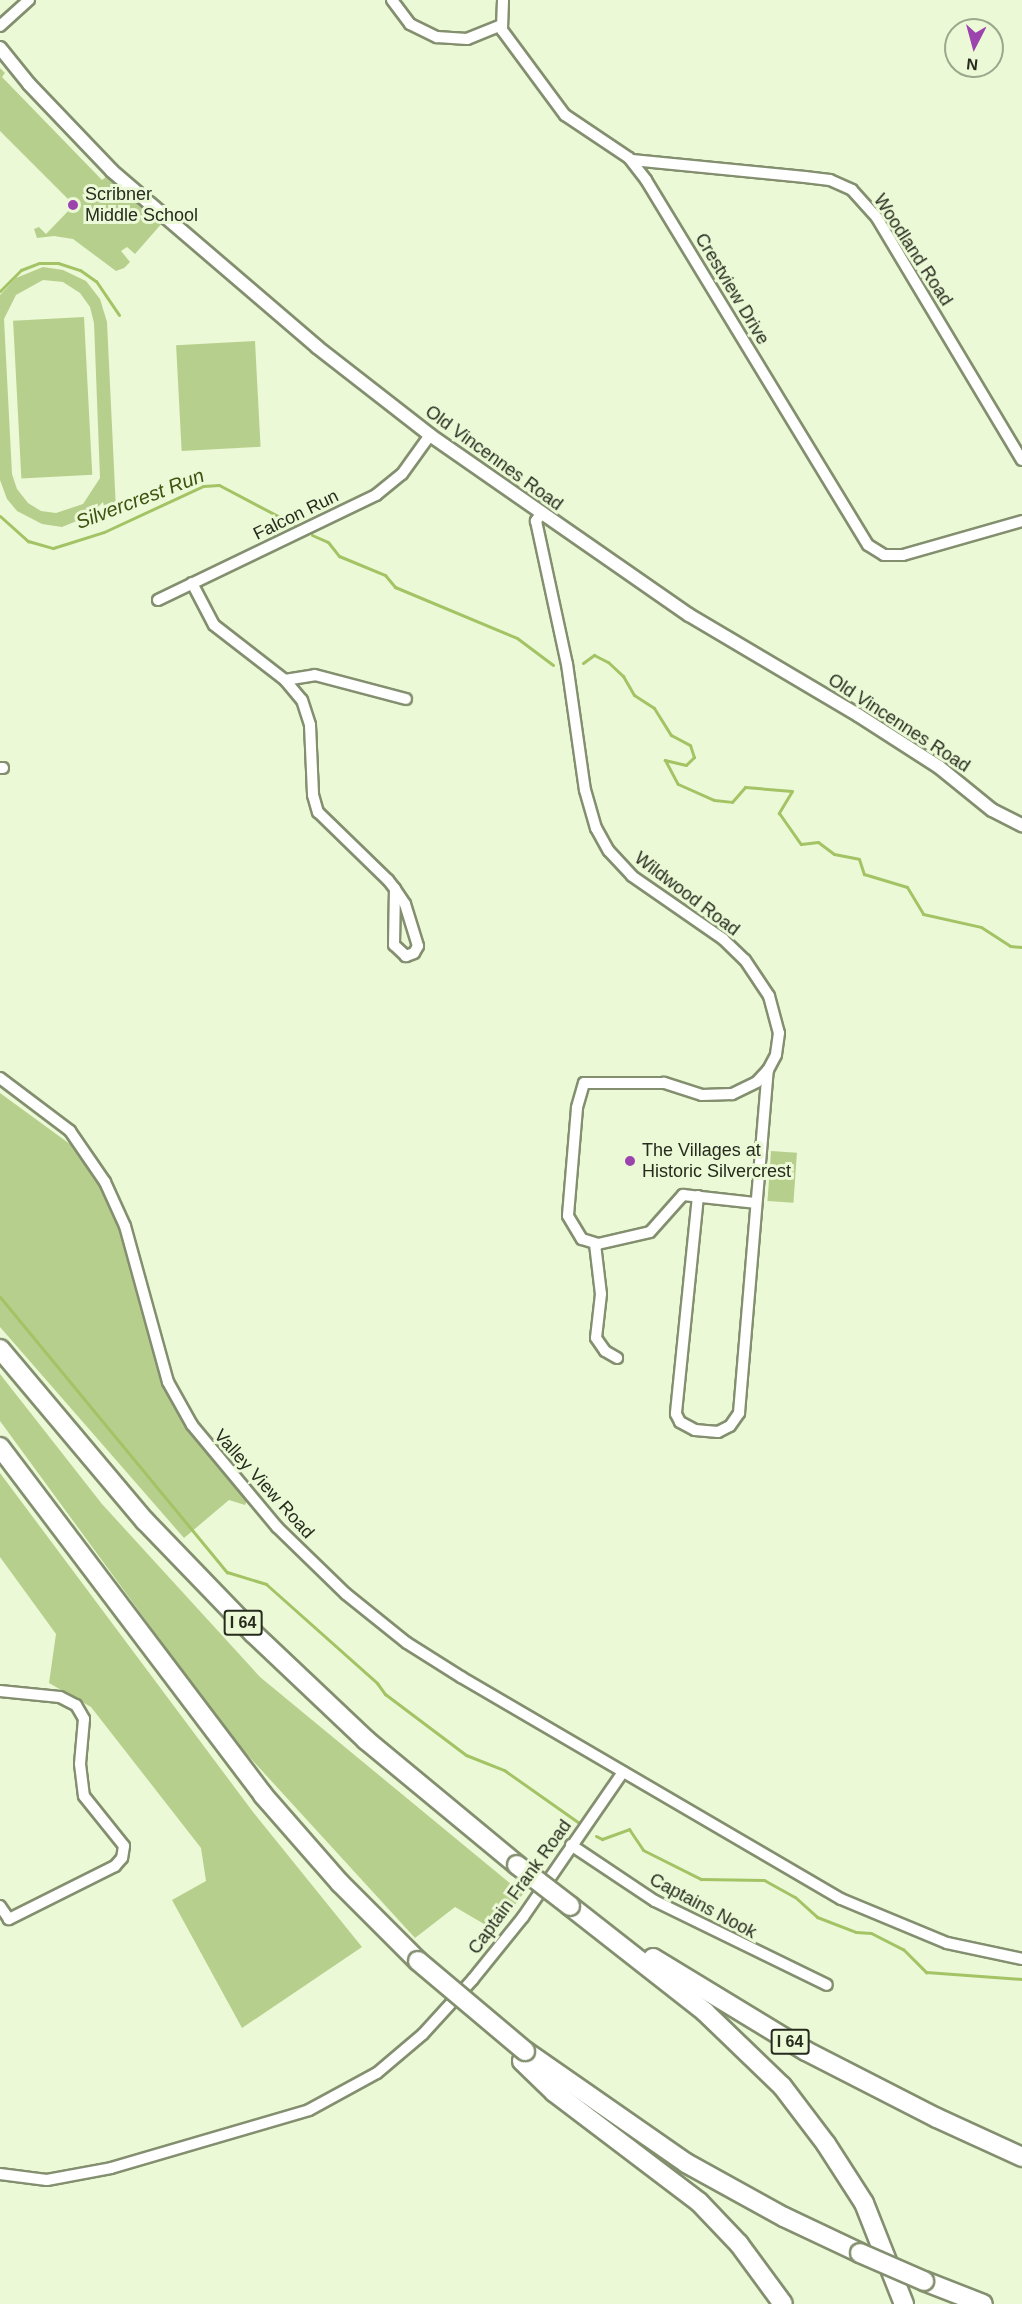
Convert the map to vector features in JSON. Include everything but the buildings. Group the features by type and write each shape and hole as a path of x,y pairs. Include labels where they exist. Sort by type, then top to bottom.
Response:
{"highway":[{"name":"I 64","path":"0,1350 145,1521 260,1640 373,1746 517,1865 570,1906 789,2041 927,2113 1022,2157"},
{"path":"0,1447 262,1795 340,1883 438,1980 522,2055 554,2092 699,2202 739,2244 783,2304"},
{"path":"570,1906 705,2012 782,2086 826,2144 864,2203 904,2304"},
{"path":"522,2055 686,2163 784,2217 924,2281 983,2304"}],"street":[{"path":"0,26 29,0"},
{"path":"392,0 410,24 427,34 457,40 483,34 501,25 502,0"},
{"name":"Crestview Drive","path":"501,25 565,115 632,160 657,197 868,545 884,555 903,555 1022,521"},
{"name":"Old Vincennes Road","path":"0,48 29,84 112,171 317,347 430,435 688,615 858,715 939,767 992,810 1022,825"},
{"name":"Woodland Road","path":"632,160 830,180 852,190 877,218 1022,460"},
{"name":"Falcon Run","path":"158,600 390,486 430,435"},
{"name":"Wildwood Road","path":"541,514 536,520 567,664 585,790 596,828 609,851 632,876 723,939 754,972 777,1021 778,1045 768,1070"},
{"path":"192,583 214,625 285,680 302,700 308,715 313,795 318,812 395,889 405,904 418,943 416,951 406,956 394,945 395,889"},
{"path":"285,680 315,675 406,699"},
{"path":"755,1203 682,1195 650,1232 595,1244 577,1234 568,1216 581,1086 596,1081 656,1083 711,1096 732,1094 758,1082 768,1070"},
{"path":"698,1196 675,1406 680,1422 695,1430 724,1431 739,1413 768,1070"},
{"name":"Valley View Road","path":"0,1078 70,1131 94,1163 125,1226 153,1337 174,1396 222,1466 311,1561 399,1636 623,1772"},
{"path":"595,1244 601,1294 596,1338 605,1351 617,1358"},
{"path":"0,1691 60,1697 76,1705 84,1719 80,1764 84,1796 123,1846 122,1858 115,1866 9,1919 0,1906"},
{"path":"623,1772 858,1907 947,1942 1022,1959"},
{"name":"Captain Frank Road","path":"0,2174 31,2180 79,2176 309,2110 377,2073 423,2034 523,1917 623,1772"},
{"name":"Captains Nook","path":"571,1845 663,1905 826,1985"}],"green space":[{"path":"0,68 5,73 2,77 102,180 106,177 163,222 135,254 127,247 121,251 130,262 124,268 116,271 73,239 54,236 37,238 34,229 39,227 46,234 74,205 0,131"},
{"path":"43,267 63,270 86,281 100,299 107,322 116,510 105,511 103,502 89,516 62,527 42,524 17,511 7,499 0,480 0,295 16,278","holes":["43,280 63,282 80,293 90,307 94,323 100,478 83,504 56,513 41,511 28,503 17,489 12,474 4,319 16,295"]},
{"path":"84,317 92,475 21,478 13,321"},
{"path":"255,341 261,447 182,451 176,345"},
{"path":"0,1093 74,1147 101,1180 127,1243 161,1373 196,1437 247,1501 245,1505 229,1500 184,1538 0,1327"},
{"path":"771,1151 797,1153 793,1203 768,1201"},
{"path":"0,1374 102,1504 260,1677 523,1894 496,1931 455,1907 415,1938 232,1738 0,1421"},
{"path":"0,1473 253,1812 362,1947 242,2028 172,1900 206,1881 201,1848 91,1707 49,1683 56,1634 0,1557"}],"waterway":[{"path":"0,291 21,270 39,263 58,263 80,270 96,281 119,315"},
{"name":"Silvercrest Run","path":"0,516 28,541 53,548 104,532 203,486 219,485 293,524"},
{"name":"Silvercrest Run","path":"312,535 328,542 339,556 385,575 395,587 517,638 553,665"},
{"name":"Silvercrest Run","path":"583,663 594,655 608,662 623,676 634,695 654,708 671,735 690,745 694,757 686,765 665,760 678,784 714,800 732,802 745,787 792,791 779,813 801,844 818,842 834,854 859,859 864,874 907,887 923,914 981,927 1010,946 1022,947"},
{"path":"0,1297 227,1572 266,1584 377,1683 385,1694 466,1755 504,1770 579,1823"},
{"path":"596,1836 602,1839 629,1829 643,1850 701,1879 764,1880 795,1897 817,1917 856,1932 871,1933 903,1949 926,1972 1022,1979"}],"place":[{"name":"Scribner Middle School","path":"73,205"},
{"name":"The Villages at Historic Silvercrest","path":"630,1161"}]}
